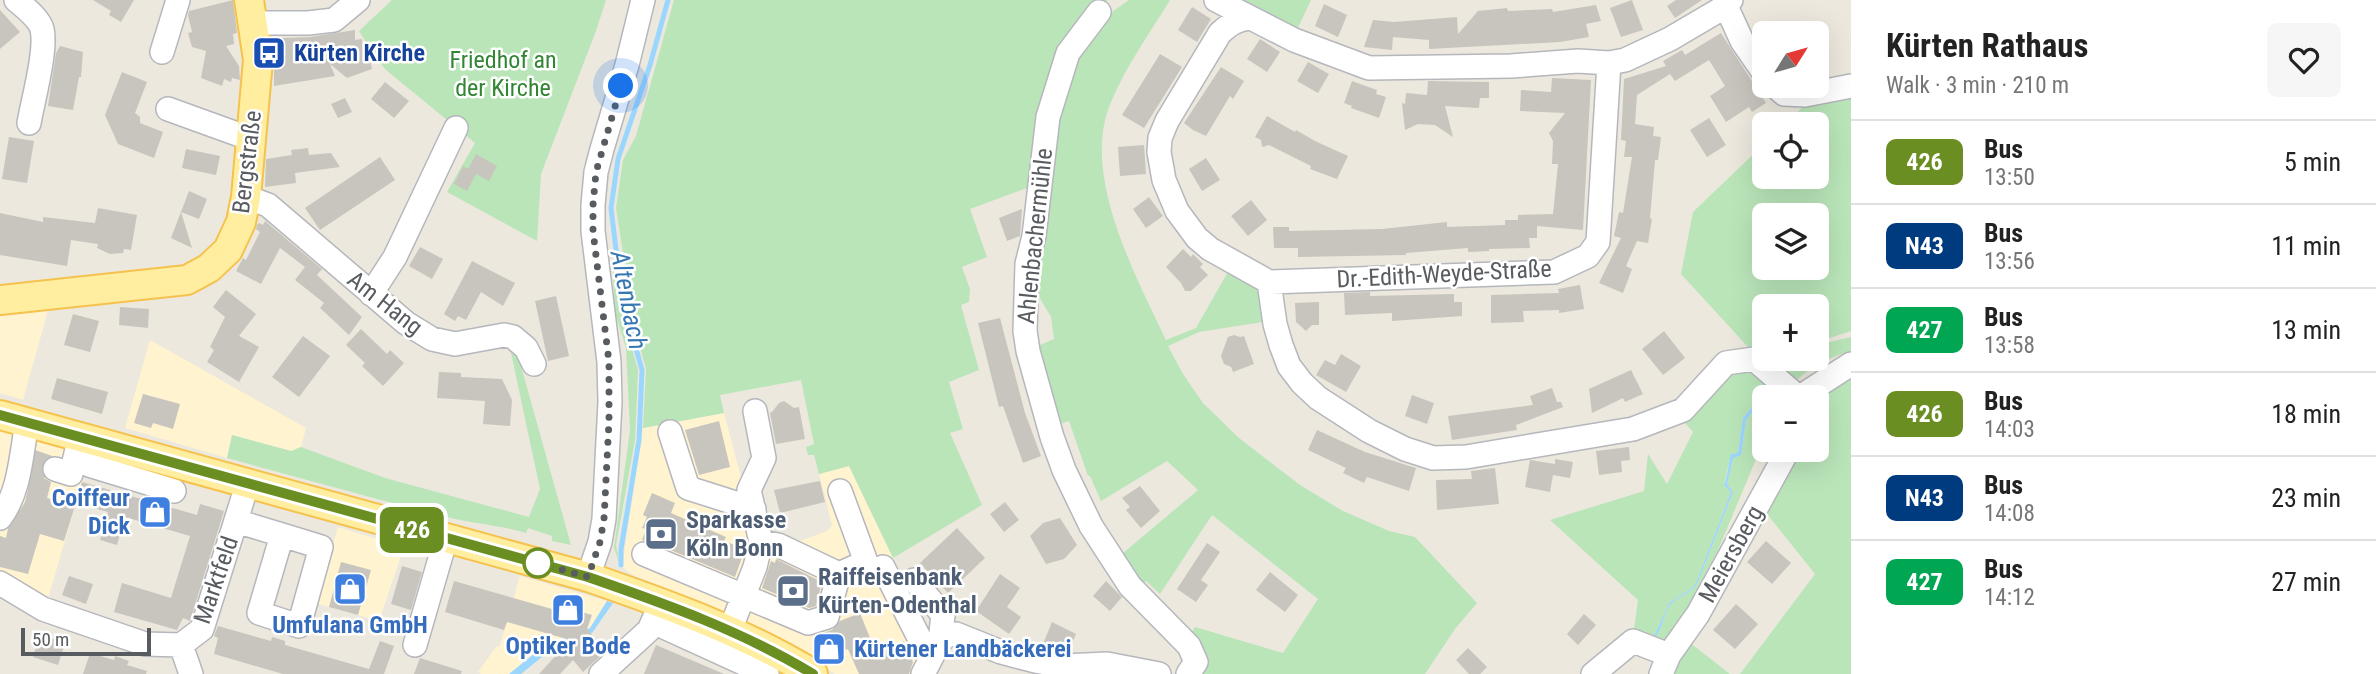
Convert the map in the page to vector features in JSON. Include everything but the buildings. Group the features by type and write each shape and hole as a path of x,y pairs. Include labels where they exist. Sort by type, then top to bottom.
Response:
{"main road":[{"name":"Bergstraße","path":"0,300 187,280 209,268 228,250 241,222 246,197 258,60 252,11"},
{"path":"0,415 588,577 658,612 730,629 812,674"}],"street":[{"path":"16,0 34,17 41,28 42,51 29,123"},
{"path":"162,52 178,0"},
{"path":"252,11 308,23 334,20 358,0"},
{"path":"588,577 600,542 604,519 609,439 609,362 593,231 595,183 643,0"},
{"path":"1216,0 1294,40 1369,68 1511,66 1578,61 1609,63 1625,60 1670,39 1729,3 1742,41 1752,56"},
{"name":"Ahlenbachermühle","path":"1099,12 1068,53 1048,117 1034,236 1027,264 1026,341 1037,390 1052,437 1064,470 1091,526 1130,586 1189,646 1196,662 1188,674"},
{"name":"Dr.-Edith-Weyde-Straße","path":"1251,18 1239,19 1220,33 1167,121 1160,138 1159,152 1160,166 1169,193 1186,225 1220,256 1269,282 1554,272 1588,256 1598,242 1609,63"},
{"path":"1829,90 1851,86"},
{"path":"168,109 251,139"},
{"path":"371,294 395,257 456,128"},
{"name":"Am Hang","path":"246,197 268,205 295,225 371,294 406,323 432,339 456,344 504,335 513,337 526,348 534,364"},
{"path":"1269,282 1281,345 1289,366 1302,383 1318,398 1369,431 1405,449 1433,458 1466,457 1633,429 1683,410 1726,363 1754,359 1785,385"},
{"path":"1817,385 1851,363"},
{"path":"730,629 755,567 761,542 749,490 764,458 755,411"},
{"path":"0,518 17,483 25,458 27,423"},
{"path":"670,432 688,488 754,509"},
{"path":"55,469 71,474 88,439"},
{"path":"88,439 89,465 174,491"},
{"name":"Meiersberg","path":"1592,674 1633,641 1665,665 1698,614 1781,462"},
{"name":"Marktfeld","path":"0,583 43,609 145,644 181,645 202,629 248,482"},
{"path":"761,542 778,545 839,574 866,562 840,491"},
{"path":"236,521 282,536"},
{"path":"415,645 446,538"},
{"path":"643,554 808,623 827,617 839,574"},
{"path":"883,567 931,658"},
{"path":"914,580 943,615 931,658"},
{"path":"601,674 649,630 658,612 767,674"},
{"path":"931,658 948,635 956,634 1000,652 1035,661 1064,666 1107,664 1159,674"},
{"path":"181,645 191,674"}],"shaded area":[{"path":"49,307 23,400 0,393 0,311"},
{"path":"150,340 306,428 301,447 291,451 232,435 227,458 125,428"},
{"path":"724,413 760,549 779,549 827,531 832,525 819,474 849,466 929,631 917,674 835,674 790,645 700,602 633,575 622,567 643,428"},
{"path":"0,430 91,452 47,602 0,575"},
{"path":"338,527 404,547 379,621 315,603"},
{"path":"520,576 607,601 590,628 540,649 509,674 481,674 478,672 496,647 500,646"}],"green space":[{"name":"Friedhof an der Kirche","path":"392,0 606,0 541,174 537,241 447,192 475,143 386,70 359,31"},
{"path":"674,0 1108,0 1095,8 1035,185 970,209 987,257 962,267 970,289 969,302 961,305 979,370 949,382 963,429 950,433 982,505 893,558 849,466 819,474 814,455 808,455 806,447 814,444 801,380 720,395 724,413 643,428 646,369 635,330 616,208 623,160 636,136"},
{"path":"1129,0 1170,0 1124,76 1111,102 1103,130 1102,160 1107,192 1115,223 1140,285 1166,340 1196,328 1229,270 1257,281 1269,321 1199,332 1168,346 1203,403 1239,438 1300,485 1343,511 1389,531 1415,537 1477,603 1455,629 1425,674 1193,674 1188,638 1195,627 1283,653 1318,599 1212,515 1160,594 1146,581 1138,590 1116,559 1198,490 1167,461 1101,501 1088,476 1069,421 1054,426 1033,348 1054,339 1051,317 1032,285 1045,169 1073,56 1099,21"},
{"path":"1232,0 1311,0 1296,32"},
{"path":"1851,94 1851,331 1829,338 1829,294 1752,294 1752,349 1681,274 1693,212 1752,155 1752,189 1829,189 1829,112 1798,112 1808,102"},
{"path":"612,259 638,370 635,440 616,545 619,562 614,548 630,430 626,348 615,313"},
{"path":"1851,337 1851,351 1829,359 1829,342"},
{"path":"510,348 519,359 571,545 552,541 552,536 528,528 526,533 457,519 227,458 232,435 291,451 301,447 385,478 529,517 540,489"},
{"path":"1752,363 1752,371 1776,371 1769,385 1752,385 1752,407 1743,418 1738,453 1731,454 1724,485 1731,492 1696,583 1670,602 1654,636 1660,629 1670,605 1691,590 1697,584 1733,492 1727,484 1733,457 1741,455 1746,420 1752,413 1752,462 1755,462 1718,550 1669,642 1651,641 1634,630 1638,600 1550,520 1644,491 1648,454 1667,484 1693,432 1685,423 1654,434 1655,431 1725,372"},
{"path":"1779,371 1808,371 1792,385 1773,385"},
{"path":"1851,374 1851,674 1740,674 1815,574 1763,509 1781,462 1829,462 1829,388"},
{"path":"1689,642 1730,674 1671,674"}],"water":[{"path":"1752,407 1752,412 1746,420 1741,455 1733,458 1727,484 1733,492 1697,584 1670,605 1655,637 1670,602 1696,583 1731,492 1724,485 1731,454 1738,453 1743,418"},
{"path":"607,601 613,603 592,633 548,652 521,674 509,674 540,649 590,628"}],"waterway":[{"name":"Altenbach","path":"621,565 621,549 639,440 642,370 631,331 617,258 611,208 618,159 650,65 668,0"}],"tunnel":[{"path":"29,460 55,469"}],"bus line":[{"name":"426","path":"0,415 620,587 730,629 813,674"}],"place":[{"name":"Kürten Kirche","path":"269,53"},
{"name":"Coiffeur Dick","path":"155,512"},
{"name":"Sparkasse Köln Bonn","path":"661,534"},
{"name":"Umfulana GmbH","path":"350,589"},
{"name":"Raiffeisenbank Kürten-Odenthal","path":"793,591"},
{"name":"Optiker Bode","path":"568,610"},
{"name":"Kürtener Landbäckerei","path":"829,649"}],"route":[{"path":"538,563 588,577 600,542 608,477 610,402 609,362 593,231 593,205 596,172 621,86"}]}
